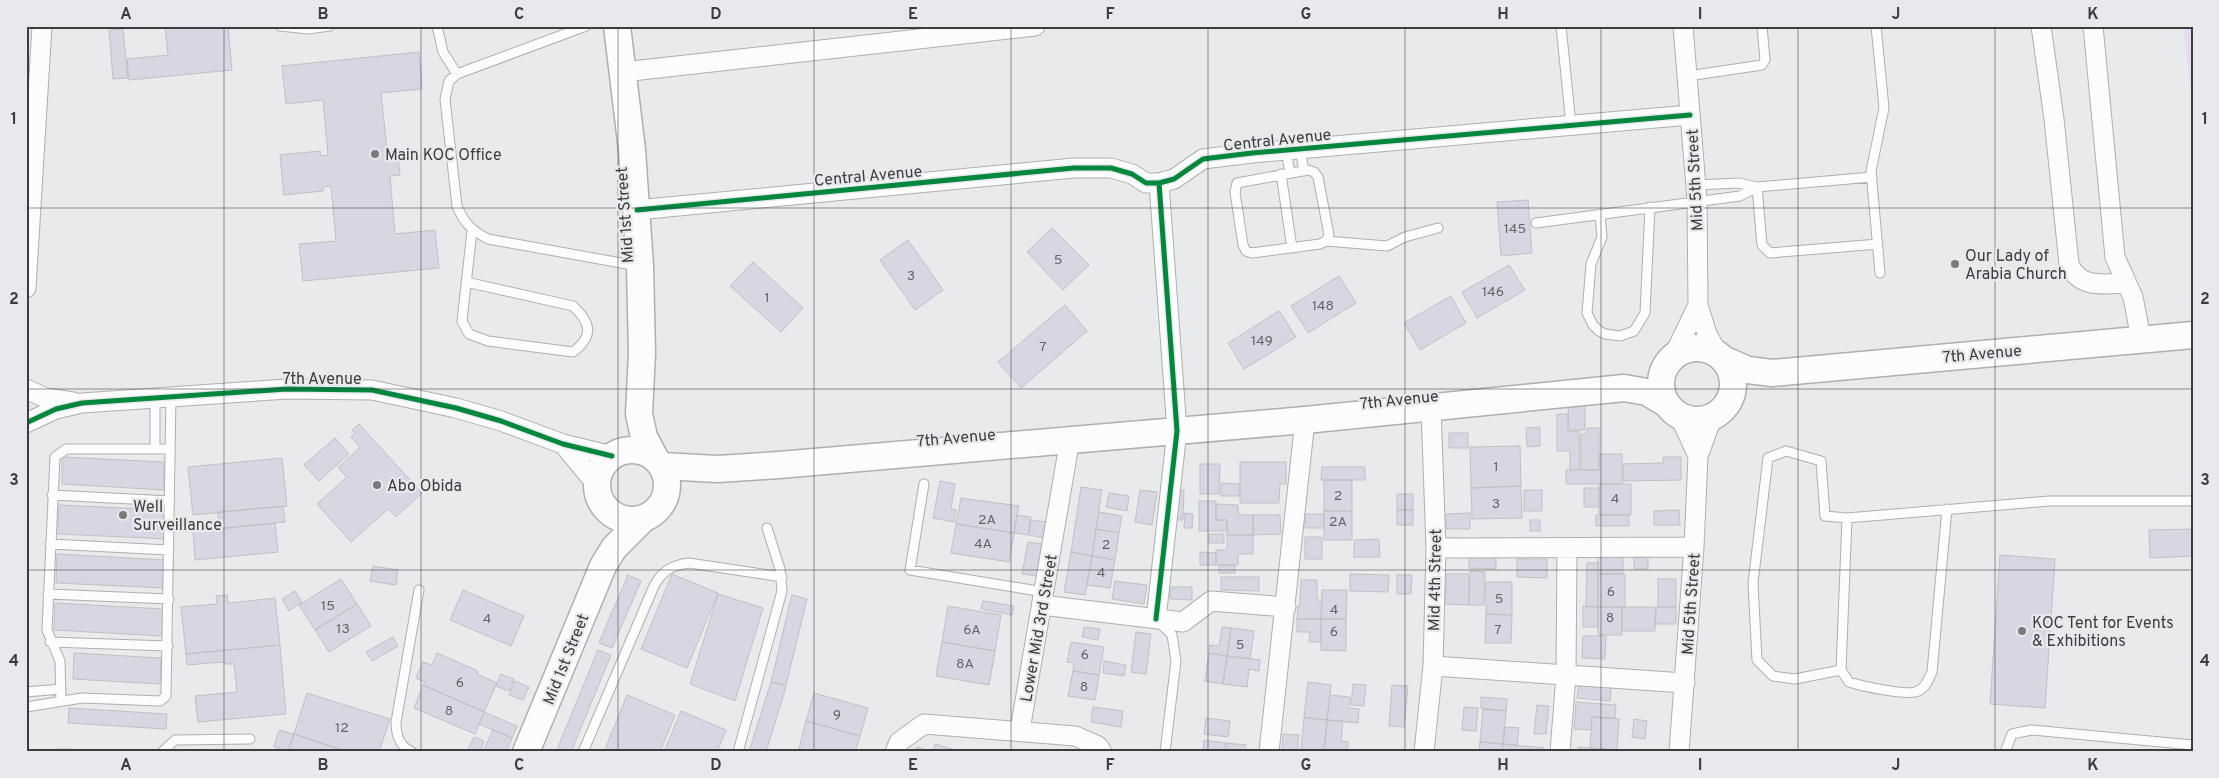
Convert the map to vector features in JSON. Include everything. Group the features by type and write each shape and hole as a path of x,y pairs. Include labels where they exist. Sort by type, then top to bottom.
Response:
{"main road":[{"name":"Mid 1st Street","path":"615,454 630,428 638,403 642,353 637,210 617,26"},
{"name":"7th Avenue","path":"1721,358 1748,370 1772,373 2193,335"},
{"path":"1695,348 1707,349 1721,358 1732,372 1734,386 1731,399 1723,410 1712,418 1691,420 1673,410 1662,392 1661,380 1669,363 1683,351 1695,348"},
{"name":"7th Avenue","path":"1624,388 1647,378 1669,363"},
{"name":"7th Avenue","path":"1731,399 1748,382 1772,373"},
{"name":"7th Avenue","path":"658,462 681,468 738,468 1305,420 1624,388 1647,392 1673,410"},
{"name":"Mid 1st Street","path":"638,403 644,437 658,462"},
{"path":"638,450 658,462 667,485 653,511 624,519 607,510 598,494 598,474 615,454 638,450"},
{"name":"7th Avenue","path":"653,511 680,489 698,480 738,468"},
{"name":"Mid 1st Street","path":"603,566 607,510"},
{"name":"Mid 1st Street","path":"526,752 603,566 614,548 653,511"}],"street":[{"path":"26,288 42,26"},
{"path":"623,72 1035,26"},
{"name":"Mid 5th Street","path":"1683,26 1697,192 1698,305 1707,334 1721,358"},
{"path":"2040,26 2054,119 2069,264 2076,276 2088,283 2126,283"},
{"path":"2093,26 2113,247 2118,266 2133,297 2141,339"},
{"name":"Central Avenue","path":"637,210 1074,168 1111,168 1132,174 1146,183 1160,184 1174,179 1203,159 1293,149 1690,114"},
{"path":"1156,619 1176,431 1160,184"},
{"name":"Mid 5th Street","path":"1669,363 1698,305"},
{"name":"7th Avenue","path":"26,389 57,401 82,403 287,389 372,390 456,408 501,421 563,444 615,454"},
{"name":"7th Avenue","path":"26,423 56,410 82,403"},
{"name":"Mid 4th Street","path":"1424,752 1433,666 1436,548 1431,408"},
{"name":"Mid 5th Street","path":"1673,410 1698,456"},
{"name":"Mid 5th Street","path":"1679,752 1694,546 1698,456 1712,418"},
{"path":"1269,752 1305,420"},
{"name":"Lower Mid 3rd Street","path":"1020,730 1070,439"},
{"name":"7th Avenue","path":"563,444 597,485"},
{"path":"1436,548 1694,546"},
{"path":"1560,752 1566,675 1567,548"},
{"path":"1043,598 1156,619 1183,622 1211,601 1286,607"},
{"path":"1433,666 1685,683"},
{"path":"895,752 899,742 924,724 1020,730 1075,736 1098,746 1102,752"}],"lane":[{"path":"280,26 308,29 330,26"},
{"path":"437,26 443,52 457,74"},
{"path":"586,26 457,74 449,81 445,99 457,206 463,220 472,231 488,239 640,266"},
{"path":"1561,26 1571,125"},
{"path":"1688,76 1762,65 1765,60 1762,26"},
{"path":"1876,26 1884,108 1872,165 1880,273"},
{"path":"1293,149 1304,171"},
{"path":"1292,248 1285,174 1293,149"},
{"path":"1326,242 1329,236 1318,178 1314,172 1304,171 1237,183 1234,189 1243,245 1249,252 1292,248 1326,242 1387,246 1405,237 1438,228"},
{"path":"1536,223 1650,207 1697,192 1739,183 1757,187 1872,178"},
{"path":"1697,192 1740,196 1757,187"},
{"path":"1757,187 1762,245 1770,253 1878,244"},
{"path":"1600,214 1602,236 1591,264 1588,313 1593,326 1598,331 1620,336 1634,331 1645,313 1650,207"},
{"path":"466,282 573,306 584,316 588,325 587,334 582,345 573,352 488,341 469,334 462,321 466,282 472,231"},
{"path":"26,707 88,698 162,700 167,694 170,449 163,398"},
{"path":"154,449 163,398"},
{"path":"61,701 60,661 50,642 47,630 54,461 62,451 170,449"},
{"path":"1841,670 1795,679 1773,676 1757,660 1753,584 1768,458 1786,451 1821,461 1825,516 1847,518 2049,500 2193,502"},
{"path":"924,484 910,570 1043,598"},
{"path":"52,495 170,501"},
{"path":"1847,518 1841,670 1849,682 1866,687 1915,692 1926,685 1932,672 1947,509"},
{"path":"738,752 781,598 782,577 767,528"},
{"path":"50,544 169,550"},
{"path":"583,752 654,586 664,571 681,564 690,564 782,577"},
{"path":"412,752 406,749 396,737 396,722 419,590"},
{"path":"48,594 169,599"},
{"path":"1156,619 1172,635 1176,661 1165,752"},
{"path":"50,642 168,646"},
{"path":"26,692 61,689"},
{"path":"2005,752 2012,734 2031,730 2193,745"},
{"path":"162,752 175,740 250,739"}],"shaded area":[{"path":"2183,26 2193,26 2193,108"}],"building":[{"path":"165,26 228,26 232,70 129,80 127,59 168,55"},
{"path":"123,29 128,78 113,79 109,30"},
{"path":"419,52 422,89 381,93 387,150 397,149 400,175 390,176 395,234 435,230 439,268 303,281 299,244 336,241 331,186 323,187 323,191 284,195 280,155 320,151 321,156 328,155 323,100 286,104 282,66"},
{"path":"1528,200 1532,253 1501,256 1497,202"},
{"path":"1052,228 1089,265 1063,290 1027,252"},
{"path":"908,240 943,290 915,310 880,260"},
{"path":"753,262 803,308 781,332 730,286"},
{"path":"1509,265 1525,290 1477,318 1462,292"},
{"path":"1339,276 1356,303 1308,333 1291,306"},
{"path":"1451,296 1466,323 1420,350 1404,323"},
{"path":"1065,305 1087,331 1021,388 998,362"},
{"path":"1279,311 1296,337 1244,369 1228,343"},
{"path":"1568,405 1585,405 1585,430 1569,430"},
{"path":"1557,414 1568,414 1568,431 1579,431 1580,469 1570,469 1570,451 1557,451"},
{"name":"Abo Obida","path":"359,424 422,493 396,517 388,509 351,542 317,504 347,477 338,468 360,447 351,437 355,433 352,430"},
{"path":"1540,427 1540,446 1527,447 1526,428"},
{"path":"1587,428 1599,428 1599,470 1581,470 1581,434 1587,434"},
{"path":"1449,433 1468,433 1468,448 1449,448"},
{"path":"335,438 349,454 319,481 304,465"},
{"path":"1520,446 1521,486 1471,488 1470,447"},
{"path":"1599,454 1622,454 1622,484 1566,484 1566,470 1599,470"},
{"path":"62,457 164,462 164,490 62,484"},
{"path":"1663,457 1681,457 1681,480 1623,481 1623,464 1663,463"},
{"path":"282,458 287,506 193,515 188,467"},
{"path":"1240,462 1286,462 1286,484 1280,484 1279,503 1240,503"},
{"path":"1200,464 1220,464 1219,494 1200,494"},
{"path":"1322,467 1365,467 1365,480 1321,480"},
{"path":"1324,480 1352,480 1352,511 1324,511"},
{"path":"940,481 955,484 951,509 956,510 954,522 933,518"},
{"path":"1221,483 1240,484 1239,496 1221,496"},
{"path":"1599,484 1631,484 1631,515 1599,515"},
{"path":"1521,486 1522,518 1472,519 1471,488"},
{"path":"1081,487 1102,490 1092,556 1071,552"},
{"path":"1584,488 1599,488 1599,507 1584,507"},
{"path":"1140,490 1157,492 1152,525 1135,522"},
{"path":"1173,490 1184,490 1183,520 1172,520"},
{"path":"1524,490 1542,490 1542,511 1524,511"},
{"path":"1109,493 1129,496 1127,511 1106,507"},
{"path":"1397,494 1413,494 1413,510 1397,510"},
{"path":"961,498 1019,506 1014,533 956,524"},
{"path":"1199,501 1216,501 1216,520 1227,520 1227,531 1199,531"},
{"path":"1216,504 1238,505 1238,515 1253,515 1253,535 1227,535 1227,520 1216,520"},
{"path":"59,505 168,510 167,539 58,534"},
{"path":"283,506 285,522 219,529 218,512"},
{"path":"1397,510 1413,510 1413,525 1397,525"},
{"path":"1679,510 1680,525 1654,525 1654,511"},
{"path":"1324,511 1352,511 1352,540 1324,540"},
{"path":"1099,512 1122,516 1119,533 1096,529"},
{"path":"1185,513 1193,514 1192,528 1184,528"},
{"path":"1470,513 1470,529 1446,529 1446,514"},
{"path":"1305,514 1324,514 1324,528 1305,528"},
{"path":"1017,515 1031,517 1028,535 1014,533"},
{"path":"1253,515 1280,515 1281,534 1253,535"},
{"path":"1596,515 1629,515 1629,526 1596,526"},
{"path":"1031,520 1046,522 1043,538 1029,535"},
{"path":"1530,520 1540,520 1540,531 1530,531"},
{"path":"275,523 278,552 195,560 193,531"},
{"path":"956,524 1014,533 1009,562 951,553"},
{"path":"1096,529 1119,533 1115,560 1092,556"},
{"path":"2193,529 2193,556 2150,558 2149,530"},
{"path":"1209,534 1224,534 1224,543 1209,543"},
{"path":"1227,535 1253,535 1253,554 1238,554 1238,565 1216,565 1216,550 1227,550"},
{"path":"1305,537 1322,537 1322,559 1305,559"},
{"path":"1379,539 1380,557 1354,557 1354,540"},
{"path":"1028,542 1043,544 1037,576 1022,574"},
{"path":"1071,552 1092,556 1085,595 1064,592"},
{"path":"1200,552 1216,553 1216,565 1200,565"},
{"path":"57,554 166,560 164,588 56,583"},
{"path":"1598,554 1623,554 1623,574 1598,574"},
{"path":"1634,555 1648,555 1648,569 1634,569"},
{"name":"KOC Tent for Events & Exhibitions","path":"2000,555 2055,559 2045,708 1990,704"},
{"path":"1092,556 1115,560 1110,588 1087,585"},
{"path":"1469,557 1496,558 1496,569 1469,568"},
{"path":"1517,559 1547,559 1547,578 1517,577"},
{"path":"1587,563 1598,563 1598,607 1586,607"},
{"path":"1219,565 1235,565 1235,573 1219,573"},
{"path":"373,566 398,570 396,585 370,581"},
{"path":"1470,571 1485,572 1484,605 1469,605"},
{"path":"672,574 718,593 687,668 641,649"},
{"path":"1350,574 1389,575 1388,592 1350,591"},
{"path":"1446,574 1469,574 1469,605 1445,604"},
{"path":"1598,574 1625,574 1625,607 1598,607"},
{"path":"628,575 641,581 612,648 599,643"},
{"path":"1397,575 1412,575 1411,594 1397,594"},
{"path":"1221,577 1259,577 1259,591 1221,590"},
{"path":"341,579 357,604 315,630 299,605"},
{"path":"1658,579 1676,579 1676,607 1658,607"},
{"path":"1301,580 1317,580 1317,600 1322,600 1321,619 1297,619 1298,606 1300,606"},
{"path":"1115,581 1147,585 1144,604 1112,599"},
{"path":"1486,582 1512,582 1512,615 1486,614"},
{"path":"1171,587 1192,587 1192,600 1170,599"},
{"path":"463,590 524,616 511,646 450,620"},
{"path":"1322,590 1347,590 1346,619 1321,619"},
{"path":"295,591 302,602 289,611 282,599"},
{"path":"718,594 763,608 735,701 690,684"},
{"path":"227,595 228,603 275,598 280,645 186,654 181,607 217,604 216,596"},
{"path":"792,595 807,599 786,685 771,682"},
{"path":"983,601 1014,606 1012,615 981,609"},
{"path":"55,603 163,609 162,636 54,630"},
{"path":"357,604 371,626 329,652 315,630"},
{"path":"948,606 1001,615 995,651 942,642"},
{"path":"1583,606 1598,607 1598,627 1583,627"},
{"path":"1598,607 1622,607 1622,635 1598,635"},
{"path":"1622,607 1656,607 1655,631 1622,631"},
{"path":"1656,607 1676,607 1676,624 1655,624"},
{"path":"1486,614 1512,615 1511,643 1485,643"},
{"path":"1297,619 1321,619 1321,642 1309,642 1310,632 1297,632"},
{"path":"1321,619 1346,619 1346,651 1321,650"},
{"path":"1084,627 1100,629 1098,640 1082,637"},
{"path":"1222,627 1231,628 1227,656 1209,653 1210,645 1219,646"},
{"path":"1231,628 1254,631 1250,659 1227,656"},
{"path":"1136,632 1151,634 1146,674 1131,672"},
{"path":"1583,636 1606,636 1605,659 1582,658"},
{"path":"393,637 398,646 372,661 366,652"},
{"path":"942,642 995,651 989,685 936,676"},
{"path":"1071,642 1104,647 1099,675 1073,671 1074,663 1067,662"},
{"path":"280,645 286,714 198,722 195,696 237,692 234,664 222,662 187,665 186,654"},
{"path":"598,650 611,655 571,752 556,752"},
{"path":"74,653 161,658 160,684 73,679"},
{"path":"437,653 478,671 477,674 497,683 484,712 423,685 425,682 416,678 423,662 432,665"},
{"path":"1209,653 1227,656 1223,684 1205,681"},
{"path":"1227,656 1260,660 1259,671 1249,669 1247,687 1223,684"},
{"path":"1104,661 1126,665 1124,676 1103,673"},
{"path":"1073,671 1099,675 1095,700 1068,696"},
{"path":"501,674 514,679 509,691 496,686"},
{"path":"515,681 529,687 523,700 509,695"},
{"path":"771,682 786,687 766,752 749,752"},
{"path":"1308,682 1331,685 1327,720 1304,717"},
{"path":"1353,684 1366,685 1364,706 1351,705"},
{"path":"423,685 484,712 475,734 414,708"},
{"path":"1392,685 1408,686 1404,727 1389,726"},
{"path":"1579,685 1611,687 1610,701 1577,698"},
{"path":"307,693 390,719 379,752 348,752 294,734"},
{"path":"814,693 868,708 860,736 806,721"},
{"path":"627,695 675,715 660,752 604,752"},
{"path":"1330,695 1350,697 1349,708 1359,709 1358,723 1327,720"},
{"path":"1481,697 1507,699 1506,711 1481,708"},
{"path":"1576,702 1616,705 1615,718 1592,717 1591,730 1574,729"},
{"path":"1537,705 1549,706 1546,734 1534,734"},
{"path":"1093,707 1123,711 1121,727 1091,722"},
{"path":"1464,707 1478,708 1476,731 1462,730"},
{"path":"69,708 167,714 166,729 68,723"},
{"path":"1483,709 1506,711 1503,744 1480,742"},
{"path":"681,711 726,730 717,752 664,752"},
{"path":"484,712 517,726 512,738 479,724"},
{"path":"1592,717 1619,719 1617,750 1590,748"},
{"path":"1206,718 1230,721 1228,737 1204,734"},
{"path":"1304,718 1327,720 1324,751 1301,749"},
{"path":"1634,719 1647,721 1645,739 1632,737"},
{"path":"1327,720 1343,721 1341,741 1348,742 1347,752 1324,751"},
{"path":"806,721 860,736 855,752 810,752 799,749"},
{"path":"1505,727 1519,728 1517,745 1503,744"},
{"path":"279,730 294,734 288,751 274,747"},
{"path":"493,730 512,738 506,752 483,751"},
{"path":"294,734 348,752 288,752"},
{"path":"1283,734 1299,735 1297,752 1282,752"},
{"path":"474,737 484,741 480,752 467,752"},
{"path":"1204,740 1226,743 1225,752 1203,752"},
{"path":"1480,742 1503,744 1502,752 1479,752"},
{"path":"1226,743 1246,745 1245,752 1225,752"},
{"path":"935,744 961,752 933,752"},
{"path":"1503,744 1544,748 1544,752 1502,752"},
{"path":"917,747 933,752 915,752"},
{"path":"1578,747 1590,748 1589,752 1578,752"},
{"path":"1590,748 1630,751 1589,752"},
{"path":"56,749 71,749 71,752 56,752"}],"cycle path":[{"path":"637,210 1074,168 1111,168 1132,174 1146,183 1159,183 1174,179 1203,159 1252,153 1690,115"},
{"path":"1156,619 1177,431 1159,183"},
{"path":"26,423 56,409 82,403 287,389 372,390 456,408 501,421 563,444 612,456"}],"place":[{"name":"Main KOC Office","path":"375,154"},
{"name":"Our Lady of Arabia Church","path":"1955,264"},
{"name":"Abo Obida","path":"377,485"},
{"name":"Well Surveillance","path":"123,515"},
{"name":"KOC Tent for Events & Exhibitions","path":"2022,631"}]}
